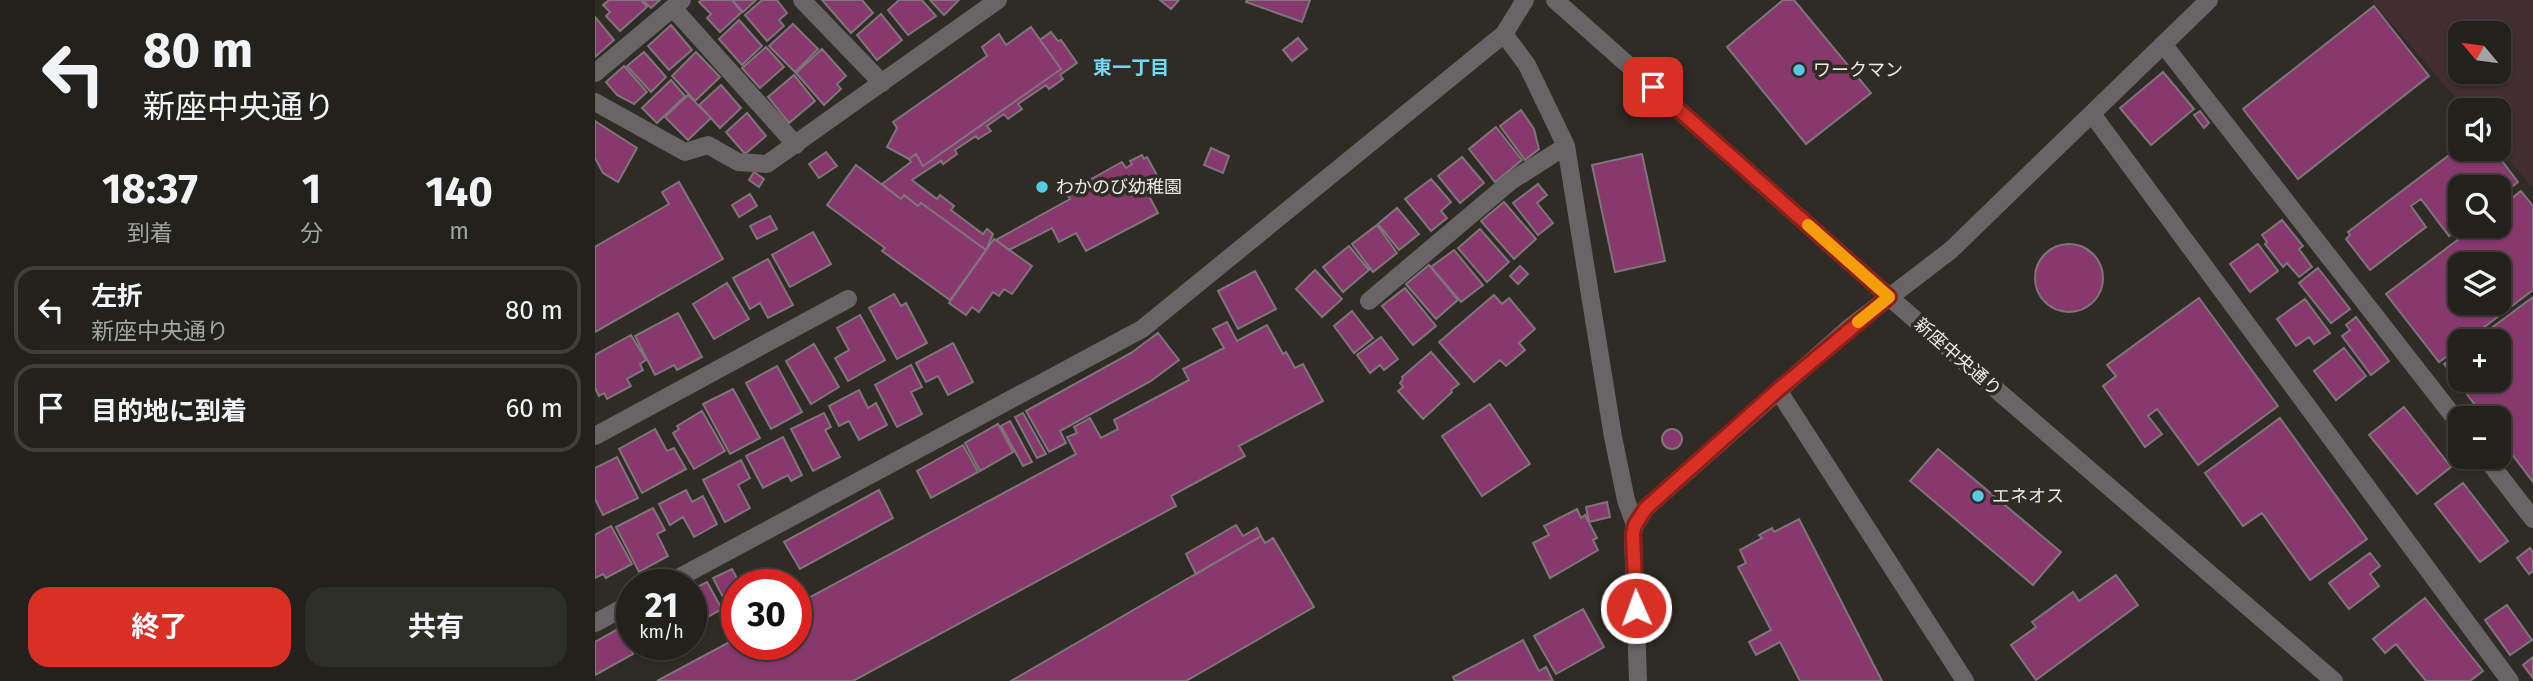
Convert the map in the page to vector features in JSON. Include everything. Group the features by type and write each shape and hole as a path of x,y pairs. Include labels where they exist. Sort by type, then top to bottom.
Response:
{"street":[{"path":"802,0 883,83"},
{"path":"595,102 685,152 708,145 738,162 767,164 998,0"},
{"path":"695,569 1142,329 1504,34 1525,0"},
{"name":"新座中央通り","path":"1555,0 1889,297 2334,681"},
{"path":"1638,681 1633,534 1635,525 1646,508 1778,390 1889,297 1951,250 2209,0"},
{"path":"595,73 677,4 796,145"},
{"path":"1504,34 1527,65 1566,146 1613,437 1626,500 1635,525"},
{"path":"2163,44 2448,409"},
{"path":"2092,114 2510,681"},
{"path":"1370,301 1511,181 1566,146"},
{"path":"595,436 848,299"},
{"path":"1778,390 1965,681"},
{"path":"2494,469 2533,519"},
{"path":"595,623 616,612"}],"shaded area":[{"path":"2371,0 2533,0 2533,188 2509,161 2511,98 2456,98"}],"building":[{"path":"609,0 641,0 647,7 620,31 606,16 610,12 603,5"},
{"path":"643,0 660,0 651,8"},
{"path":"732,0 742,12 720,32 707,18 711,14 699,2"},
{"path":"732,0 756,0 743,12"},
{"path":"762,0 777,0 787,13 779,20 784,26 767,41 745,15"},
{"path":"822,0 862,0 873,13 851,33"},
{"path":"899,0 922,0 936,16 908,35 888,10"},
{"path":"930,0 959,0 944,15"},
{"path":"1160,0 1179,0 1171,9"},
{"path":"1310,0 1302,22 1246,2"},
{"name":"ワークマン","path":"1783,0 1794,0 1871,93 1806,144 1727,47"},
{"path":"2374,6 2429,76 2298,179 2243,109"},
{"path":"881,14 902,40 877,60 857,35"},
{"path":"595,17 614,40 595,57"},
{"path":"739,20 762,46 742,65 719,39"},
{"path":"793,24 818,49 795,72 769,46"},
{"path":"671,25 692,50 669,70 648,46"},
{"path":"1031,27 1061,69 923,166 916,154 909,159 887,147 897,128 893,122 987,56 982,47 999,34 1006,45"},
{"path":"1051,32 1058,41 1061,40 1077,63 1060,75 1063,79 1049,89 1046,85 1018,104 1022,109 1008,119 1004,114 987,126 991,131 978,139 976,136 955,150 957,154 943,164 941,161 912,180 937,199 940,195 954,206 951,210 983,234 987,229 993,234 986,250 921,203 918,206 904,195 901,199 882,184 911,162 909,159 916,154 923,166 1061,69 1040,40"},
{"path":"1298,38 1307,49 1292,61 1283,50"},
{"path":"766,47 784,67 760,88 742,68"},
{"path":"822,49 846,76 837,84 841,89 824,105 796,73"},
{"path":"644,52 666,77 651,92 627,66"},
{"path":"696,52 720,77 695,101 672,76"},
{"path":"624,66 647,92 634,104 617,95 606,82"},
{"path":"2163,72 2194,109 2151,145 2120,108"},
{"path":"794,75 815,101 789,123 768,97"},
{"path":"671,80 685,96 657,123 642,108"},
{"path":"721,85 741,108 720,128 699,105"},
{"path":"688,95 711,118 688,140 665,117"},
{"path":"1521,110 1534,129 1539,149 1525,160 1500,126"},
{"path":"2200,111 2209,123 2204,128 2194,115"},
{"path":"747,113 766,136 745,154 726,132"},
{"path":"595,121 637,148 618,182 603,173 595,158"},
{"path":"1496,127 1522,160 1495,182 1469,149"},
{"path":"1211,148 1229,156 1223,173 1204,165"},
{"path":"826,152 837,166 819,178 809,164"},
{"path":"1642,154 1665,261 1615,272 1592,165"},
{"path":"1142,155 1144,159 1147,157 1164,188 1149,196 1158,213 1086,251 1076,233 1059,242 1052,228 1009,250 996,240 1070,199 1066,193 1122,162 1126,168 1132,164 1130,161"},
{"path":"2448,156 2448,161 2502,161 2518,182 2511,188 2511,175 2448,175 2448,235 2421,199 2411,206 2426,227 2370,270 2346,239 2350,235 2348,232"},
{"path":"1462,157 1484,183 1460,203 1438,176"},
{"path":"856,165 901,199 904,195 918,206 921,203 986,250 950,300 882,251 885,248 827,205"},
{"path":"754,172 764,179 759,187 749,180"},
{"path":"1431,179 1451,202 1441,211 1447,218 1431,231 1405,199"},
{"path":"679,182 723,259 595,332 595,247 669,204 662,192"},
{"path":"1538,184 1547,195 1537,203 1553,223 1538,235 1513,203"},
{"path":"2521,191 2533,206 2533,290 2511,307 2511,252 2448,252 2448,315 2500,315 2482,329 2448,329 2448,355 2439,362 2386,294 2460,238 2511,238 2511,199"},
{"path":"750,194 757,206 739,217 732,205"},
{"path":"1504,202 1536,239 1514,259 1481,221"},
{"path":"1397,208 1419,234 1399,250 1378,224"},
{"path":"770,216 777,229 757,239 750,226"},
{"path":"2282,220 2303,246 2299,249 2312,267 2299,277 2287,263 2283,267 2265,244 2267,242 2262,235"},
{"path":"1377,225 1397,253 1373,272 1352,244"},
{"path":"1480,229 1509,262 1487,282 1458,248"},
{"path":"813,232 831,264 790,287 772,255"},
{"path":"994,239 1032,266 1012,294 1004,289 999,296 993,292 979,312 972,307 966,315 949,303"},
{"path":"2062,244 2076,244 2088,249 2098,259 2103,278 2098,297 2088,307 2076,312 2062,312 2050,307 2040,297 2035,285 2035,271 2040,259 2050,249"},
{"path":"2258,244 2278,271 2250,292 2230,264"},
{"path":"1349,246 1369,270 1343,292 1323,267"},
{"path":"1454,250 1483,285 1461,302 1431,267"},
{"path":"768,259 793,305 768,318 760,303 750,309 733,278"},
{"path":"1429,265 1458,300 1436,319 1406,284"},
{"path":"1520,266 1528,274 1518,284 1510,276"},
{"path":"2318,268 2350,309 2331,323 2299,283"},
{"path":"1315,270 1342,299 1322,317 1296,289"},
{"path":"1255,271 1276,309 1238,329 1218,291"},
{"path":"727,283 749,319 714,339 693,304"},
{"path":"1405,288 1436,326 1413,345 1382,306"},
{"path":"894,294 901,306 906,303 927,343 897,359 869,308"},
{"path":"1494,295 1502,304 1509,298 1535,329 1519,343 1525,350 1506,366 1500,360 1474,382 1439,342"},
{"path":"2533,297 2533,482 2511,453 2511,406 2476,406 2465,392 2511,392 2511,329 2490,329"},
{"path":"2199,298 2278,406 2198,465 2157,409 2148,416 2162,434 2145,447 2103,386 2116,376 2107,365"},
{"path":"2305,299 2330,333 2314,344 2309,337 2296,346 2277,319"},
{"path":"1352,311 1373,338 1354,353 1334,326"},
{"path":"678,313 702,357 677,370 674,365 655,375 635,336"},
{"path":"860,315 885,360 848,381 835,358 849,350 837,328"},
{"path":"2356,317 2389,361 2371,375 2342,336 2350,330 2346,325"},
{"path":"1227,322 1237,341 1267,325 1283,354 1286,352 1295,368 1303,364 1323,401 1239,446 1245,456 1171,496 1176,506 853,681 657,681 696,660 707,660 707,654 721,647 721,660 812,660 812,596 1076,454 1067,437 1077,433 1074,427 1090,418 1101,438 1118,429 1114,420 1189,380 1183,369 1224,348 1213,329"},
{"path":"1158,333 1179,360 1151,381 1060,431 1066,443 1049,452 1026,411 1131,353"},
{"path":"631,335 646,360 640,364 643,370 627,379 631,386 607,399 604,393 599,396 595,388 595,355"},
{"path":"1381,337 1398,359 1384,370 1380,365 1370,373 1357,355"},
{"path":"953,343 973,382 948,395 938,376 926,382 916,363"},
{"path":"814,344 839,387 811,404 786,361"},
{"path":"2344,348 2366,376 2336,400 2314,371"},
{"path":"1431,352 1459,384 1423,419 1398,391 1403,387 1400,383 1402,377"},
{"path":"911,365 922,387 911,392 922,414 897,427 875,385"},
{"path":"777,366 802,412 771,429 746,383"},
{"path":"733,389 760,438 730,454 703,404"},
{"path":"859,390 868,408 876,403 887,425 859,440 849,421 839,426 829,406"},
{"path":"1490,404 1530,464 1482,496 1442,436"},
{"path":"2404,407 2448,463 2448,469 2417,494 2369,435"},
{"path":"702,411 725,451 694,469 673,433 679,429 677,426"},
{"path":"824,413 831,427 825,430 840,457 813,471 791,429"},
{"path":"1023,413 1046,454 1037,458 1015,417"},
{"path":"2280,418 2367,539 2310,580 2262,513 2243,526 2205,473"},
{"path":"1010,421 1032,462 1023,466 1001,426"},
{"path":"998,424 1013,452 980,471 965,443"},
{"path":"655,429 667,451 674,448 686,469 642,493 619,449"},
{"path":"1672,429 1679,432 1682,439 1679,446 1672,449 1665,446 1662,439 1665,432"},
{"path":"783,437 802,475 791,481 788,475 763,488 746,456"},
{"path":"963,445 978,472 931,498 917,471"},
{"path":"1938,449 2061,552 2033,585 1910,481"},
{"path":"617,457 638,498 603,515 595,499 595,468"},
{"path":"741,460 750,478 738,485 750,508 725,522 703,480"},
{"path":"2463,483 2508,541 2480,562 2435,504"},
{"path":"686,490 692,502 703,496 717,524 694,537 683,517 670,525 659,504"},
{"path":"879,490 893,518 800,569 784,542"},
{"path":"1607,502 1610,517 1589,522 1586,507"},
{"path":"653,508 665,530 657,534 668,556 644,569 637,569 616,527"},
{"path":"1577,509 1581,518 1585,515 1597,538 1593,540 1598,550 1550,578 1533,543 1549,535 1544,526"},
{"path":"1799,519 1882,681 1800,681 1780,642 1756,655 1749,642 1771,630 1738,567 1746,563 1740,550 1762,538 1759,535 1772,528 1774,532"},
{"path":"1236,525 1243,536 1257,528 1261,536 1196,574 1186,554"},
{"path":"611,526 632,564 616,569 616,573 606,578 603,574 595,578 595,535"},
{"path":"1261,536 1265,543 1273,538 1314,607 1186,681 1011,681"},
{"path":"2530,548 2533,553 2533,571 2529,574 2517,558"},
{"path":"2370,553 2380,566 2370,574 2379,586 2349,609 2329,583"},
{"path":"721,574 721,593 713,578"},
{"path":"2116,575 2138,605 2036,680 2011,645 2036,627 2032,622 2073,592 2079,601"},
{"path":"707,582 721,607 707,617"},
{"path":"2425,598 2483,671 2470,681 2426,681 2396,644 2385,653 2373,639"},
{"path":"2507,605 2532,640 2510,655 2485,620"},
{"path":"1583,609 1604,647 1556,674 1534,636"},
{"path":"616,630 616,660 622,660 595,675 595,642"},
{"path":"1523,640 1539,671 1546,667 1553,681 1455,681 1453,677"},
{"path":"2533,657 2533,678 2523,665"}],"slow traffic":[{"path":"1808,225 1889,297 1858,322"}],"place":[{"name":"ワークマン","path":"1799,70"},
{"name":"わかのび幼稚園","path":"1042,187"},
{"name":"エネオス","path":"1978,496"}],"district":[{"name":"東一丁目","path":"1131,67"}],"route":[{"path":"1636,608 1633,534 1635,525 1646,508 1849,328 1889,297 1653,87"}]}
